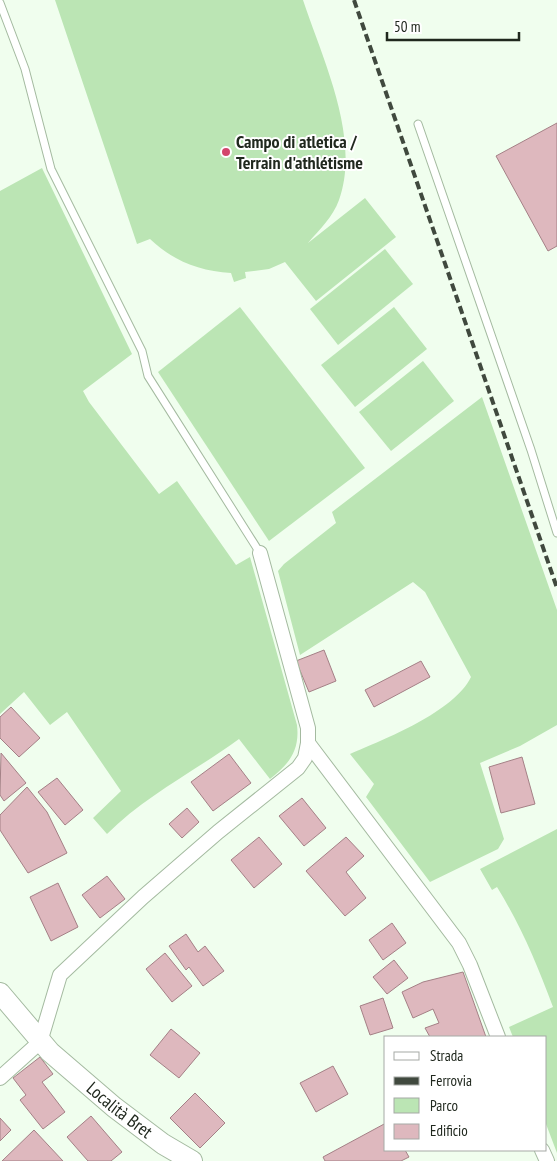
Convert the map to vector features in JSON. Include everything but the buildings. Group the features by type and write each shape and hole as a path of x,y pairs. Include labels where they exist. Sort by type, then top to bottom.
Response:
{"street":[{"path":"0,1078 45,1047 60,975 150,890 298,768 305,758 308,728 260,553"},
{"path":"308,743 459,943 470,965 498,1036"},
{"name":"Località Bret","path":"0,994 45,1047 114,1107 163,1144 192,1161"}],"lane":[{"path":"0,3 25,69 51,169 142,351 148,376 260,553"},
{"path":"418,124 531,450 557,533"}],"green space":[{"name":"Campo di atletica / Terrain d'athlétisme","path":"55,0 303,0 337,99 343,125 345,151 345,176 339,200 329,218 308,243 365,198 396,237 316,301 285,262 269,269 245,272 246,278 234,282 231,273 208,270 187,264 159,247 150,239 137,244"},
{"path":"42,168 132,354 83,391 89,402 159,494 177,481 236,565 250,557 297,725 297,742 292,756 283,768 270,779 239,739 137,808 107,834 93,818 121,791 67,712 50,725 24,692 0,714 0,191"},
{"path":"385,249 413,284 338,345 310,309"},
{"path":"240,307 365,468 269,541 158,372"},
{"path":"394,307 427,349 355,407 321,365"},
{"path":"423,361 454,401 391,451 359,412"},
{"path":"482,397 557,610 557,725 520,746 480,763 504,839 498,849 430,882 366,797 374,784 350,754 399,732 434,713 450,702 471,677 425,592 413,582 300,655 278,571 284,564 336,523 332,512"},
{"path":"557,829 557,1153 547,1127 547,1036 513,1036 509,1027 553,1007 514,917 497,887 492,890 480,869"}],"railway":[{"path":"354,0 557,588"}],"place":[{"name":"Campo di atletica / Terrain d'athlétisme","path":"226,152"}]}
